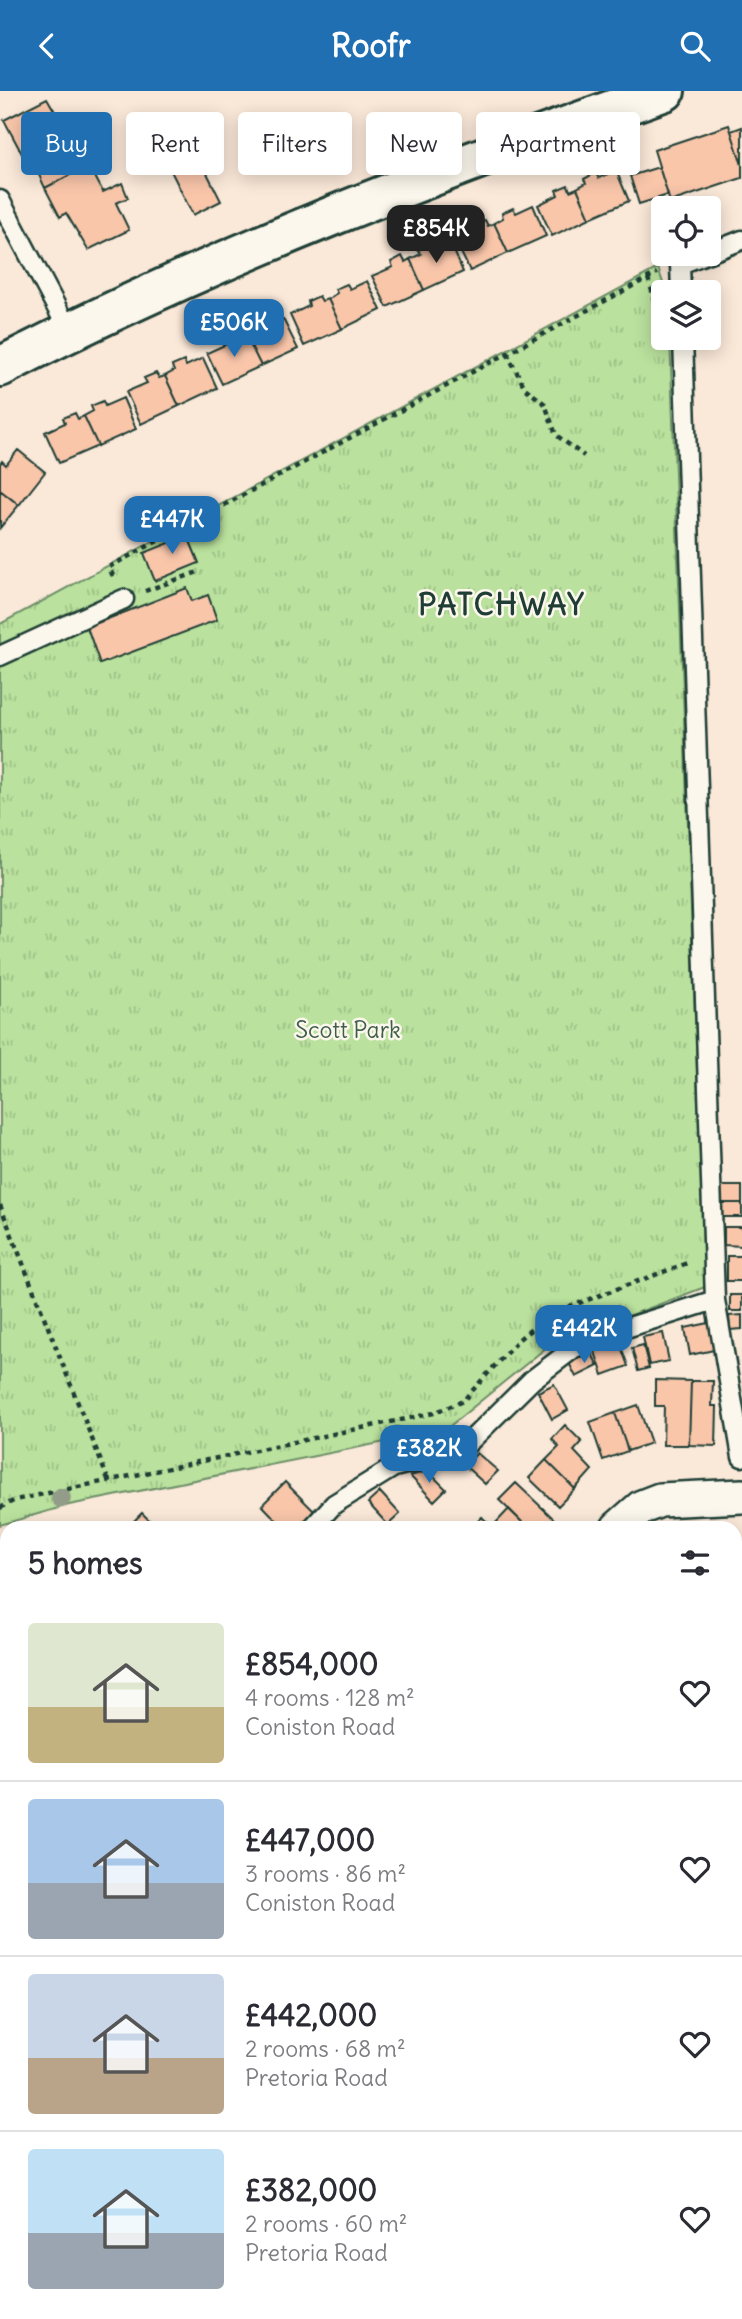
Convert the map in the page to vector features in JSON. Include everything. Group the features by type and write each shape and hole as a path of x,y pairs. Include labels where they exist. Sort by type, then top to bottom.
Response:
{"street":[{"path":"0,367 69,331 315,222 618,99 665,91"},
{"path":"626,1521 642,1507 660,1500 742,1496"}],"lane":[{"path":"0,200 69,331"},
{"path":"721,248 742,240"},
{"path":"683,350 715,1300 742,1457"},
{"path":"0,656 124,599"},
{"path":"318,1521 334,1504 394,1467 461,1450 532,1380 574,1348 626,1328 715,1300"}],"path":[{"path":"201,571 124,599 109,567 659,272 675,266"},
{"path":"507,353 525,388 545,404 556,435 584,456"},
{"path":"0,1205 109,1482"},
{"path":"0,1508 15,1500 434,1413 463,1401 519,1339 552,1313 691,1262"}],"green space":[{"name":"Scott Park","path":"658,268 662,280 651,280 651,350 670,350 705,1287 547,1347 440,1434 395,1440 69,1505 14,1521 0,1521 0,624"}],"building":[{"path":"47,98 55,112 21,112 21,152 4,120"},
{"path":"729,125 742,165 742,178 688,196 668,196 654,150"},
{"path":"742,127 742,165 731,131"},
{"path":"659,167 668,195 651,196 651,200 639,204 630,176"},
{"path":"39,175 70,175 45,188"},
{"path":"70,175 94,175 103,192 122,183 128,198 116,203 129,230 88,250 66,213 60,217 45,188"},
{"path":"173,175 208,175 221,201 193,215"},
{"path":"591,175 599,178 618,175 629,201 590,218 577,188 586,183 584,179"},
{"path":"568,185 570,191 577,188 590,218 552,236 538,205 558,195 556,190"},
{"path":"533,205 546,236 508,253 494,223 503,218 502,213 513,208 516,213"},
{"path":"485,220 488,226 494,223 508,253 470,271 455,240 475,230 474,225"},
{"path":"450,241 463,272 424,290 410,259 421,254 418,250 430,244 433,250"},
{"path":"402,256 405,262 410,259 424,290 387,307 372,276 393,267 391,262"},
{"path":"367,281 381,310 342,329 328,299 337,293 335,289 347,284 350,289"},
{"path":"319,296 322,301 328,299 342,329 304,346 290,315 309,306 308,301"},
{"path":"283,319 298,349 261,366 246,336 255,331 253,327 265,321 267,326"},
{"path":"237,333 240,339 246,336 261,366 222,384 207,353 227,344 226,339"},
{"path":"203,358 217,388 179,406 165,376 174,371 172,366 184,361 186,366"},
{"path":"156,373 159,378 165,376 179,406 141,424 126,392 147,383 144,378"},
{"path":"123,398 136,429 98,446 84,416 93,411 91,406 103,401 105,406"},
{"path":"75,413 78,419 84,416 98,446 59,463 45,432 65,423 63,418"},
{"path":"18,450 45,472 19,505 0,490 0,464 2,461 6,465"},
{"path":"0,490 19,505 0,528"},
{"path":"185,529 199,563 155,581 144,553 172,542 169,535"},
{"path":"187,588 192,601 208,595 217,620 100,664 87,627"},
{"path":"721,1186 742,1186 742,1203 721,1203"},
{"path":"721,1203 742,1203 742,1217 721,1217"},
{"path":"724,1227 742,1227 742,1246 724,1245"},
{"path":"727,1256 742,1256 742,1281 727,1281"},
{"path":"730,1295 742,1295 742,1311 730,1311"},
{"path":"742,1315 742,1329 730,1330 729,1316"},
{"path":"709,1323 714,1350 690,1355 685,1328"},
{"path":"663,1333 669,1361 649,1365 643,1337"},
{"path":"619,1341 628,1366 603,1375 594,1349"},
{"path":"643,1345 649,1368 638,1371 632,1348"},
{"path":"591,1352 598,1366 576,1377 569,1363"},
{"path":"655,1380 691,1381 689,1445 663,1445 664,1406 655,1406"},
{"path":"691,1381 713,1381 712,1406 717,1406 716,1446 689,1445"},
{"path":"554,1384 568,1410 552,1419 538,1392"},
{"path":"638,1405 651,1443 628,1451 615,1413"},
{"path":"615,1413 628,1451 603,1460 590,1422"},
{"path":"565,1425 582,1442 574,1451 592,1470 575,1489 546,1460 559,1447 552,1439"},
{"path":"477,1453 498,1471 485,1484 465,1466"},
{"path":"546,1460 575,1489 558,1506 529,1478"},
{"path":"428,1471 446,1489 434,1501 410,1476"},
{"path":"285,1482 314,1511 305,1521 277,1521 262,1505"},
{"path":"516,1483 554,1519 521,1521 499,1500"},
{"path":"380,1492 400,1514 392,1521 384,1521 368,1503"},
{"path":"509,1509 521,1521 498,1521"},
{"path":"142,1513 150,1521 134,1521"}],"district":[{"name":"PATCHWAY","path":"502,604"}]}
